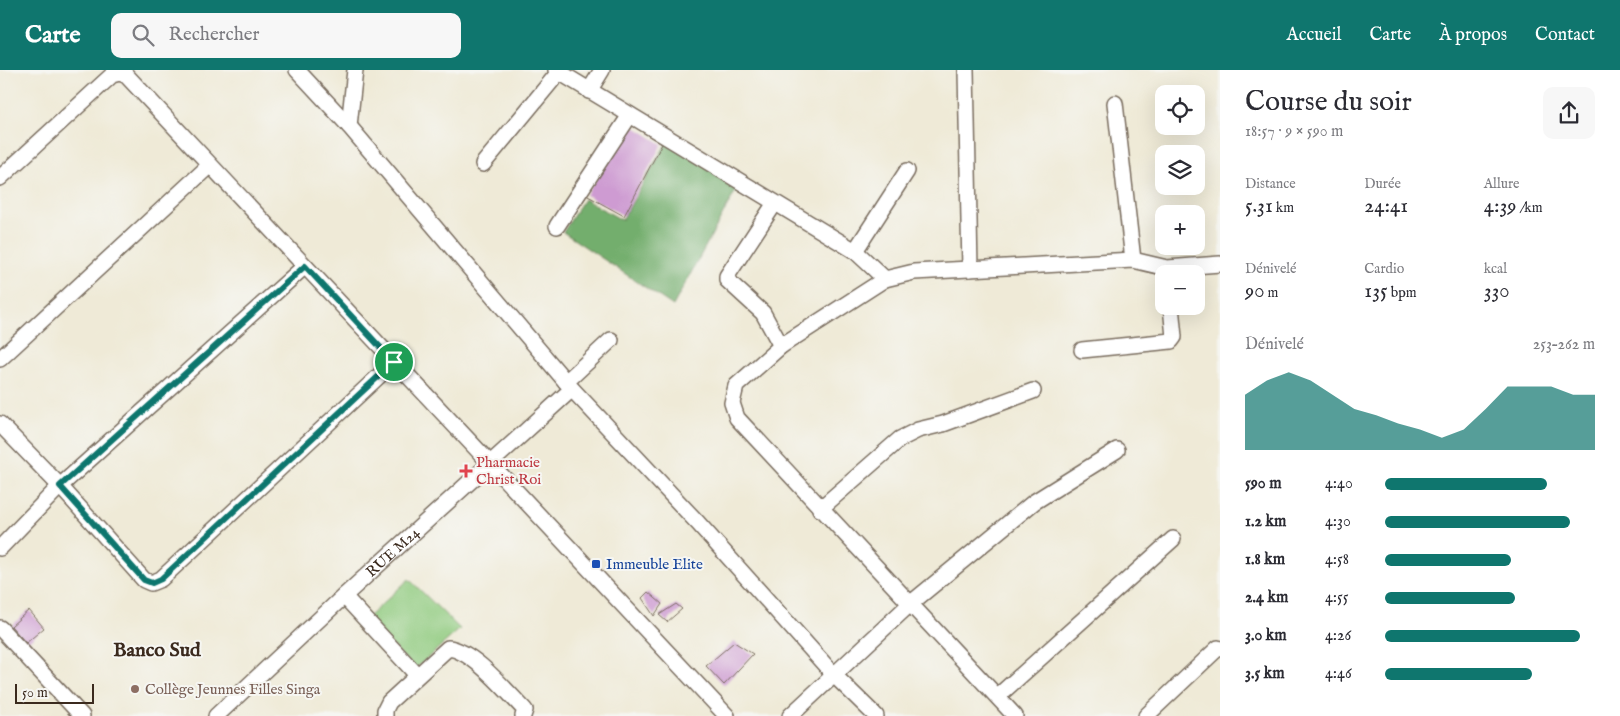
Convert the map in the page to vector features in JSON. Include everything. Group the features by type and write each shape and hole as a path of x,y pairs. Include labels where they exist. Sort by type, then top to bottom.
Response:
{"street":[{"path":"297,70 348,126 569,385 698,522 834,675 876,716"},
{"path":"348,126 355,70"},
{"path":"589,91 602,70"},
{"path":"966,70 970,269"},
{"path":"483,164 558,71 855,251 886,280"},
{"path":"0,178 112,76 119,73 126,75 727,716"},
{"path":"1115,103 1133,260"},
{"path":"558,226 630,115"},
{"path":"0,359 210,165"},
{"path":"855,251 907,171"},
{"path":"775,203 727,276 727,280 764,313 780,346"},
{"path":"1015,716 737,418 732,403 736,386 780,346 886,280 914,272 1133,260 1155,267"},
{"path":"1205,266 1220,264"},
{"path":"0,548 60,486 305,266"},
{"path":"1082,350 1171,342 1174,337 1172,315"},
{"name":"RUE M24","path":"216,716 489,463 569,385 611,340"},
{"path":"0,424 60,486 144,580 152,583 161,579 394,362"},
{"path":"820,509 900,439 918,430 943,424 1033,391"},
{"path":"790,716 910,604 1034,502 1117,450"},
{"path":"998,696 1173,539"},
{"path":"344,596 417,674"},
{"path":"0,628 82,716"},
{"path":"386,716 385,710 389,702 417,674 448,648 457,649 480,666 525,710 523,716"},
{"path":"1146,716 1218,648"}],"green space":[{"path":"667,142 739,185 673,306 563,232 584,199 622,220"},
{"path":"409,579 460,629 415,669 366,619"}],"building":[{"path":"630,124 662,144 624,216 586,195"},
{"path":"648,592 662,604 654,616 642,598"},
{"path":"676,604 682,609 667,622 659,615"},
{"path":"29,610 44,628 26,643 11,626"},
{"path":"734,642 753,654 724,685 706,666"}],"place":[{"name":"Pharmacie Christ Roi","path":"466,471"},
{"name":"Immeuble Elite","path":"596,564"},
{"name":"Collège Jeunnes Filles Singa","path":"135,689"}],"district":[{"name":"Banco Sud","path":"157,650"}],"route":[{"path":"305,266 394,362 161,579 152,583 144,580 60,486 305,266"}]}
